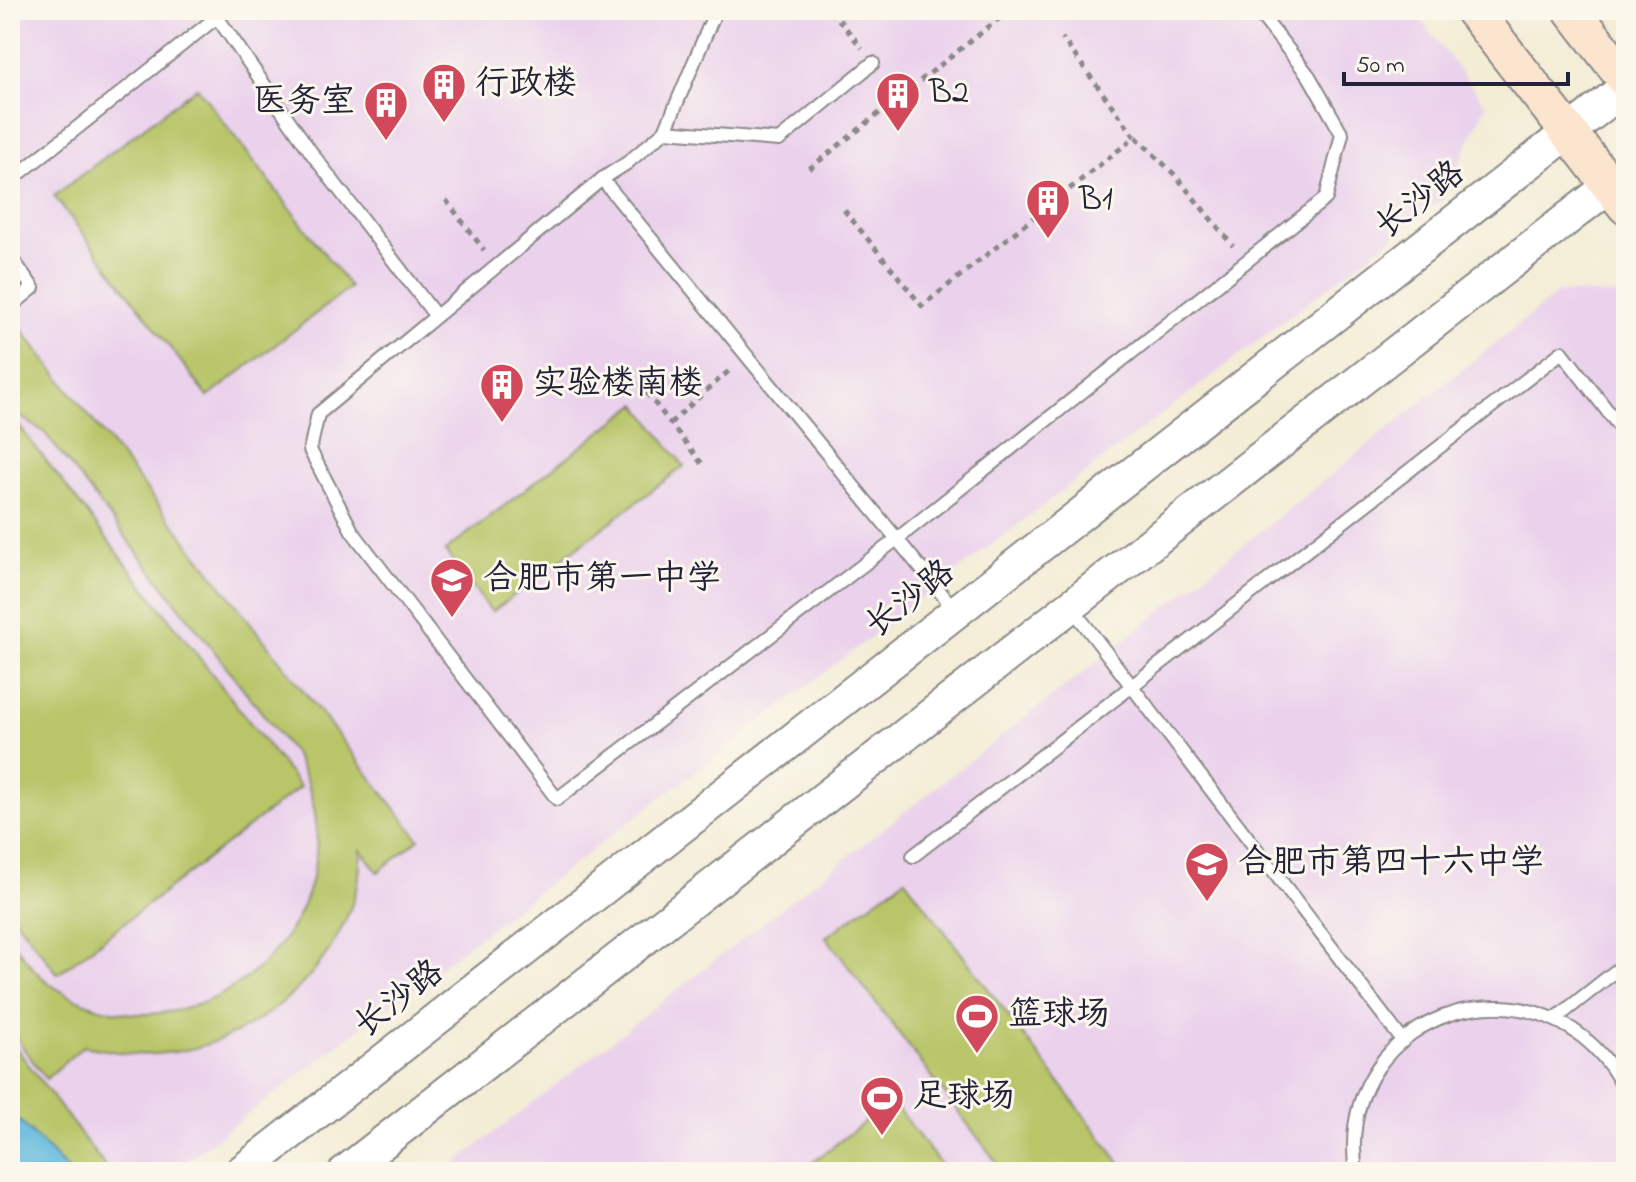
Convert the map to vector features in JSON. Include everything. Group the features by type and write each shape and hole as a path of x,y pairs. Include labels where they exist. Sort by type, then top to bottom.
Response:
{"main road":[{"path":"1473,10 1569,133 1621,188"},
{"path":"1572,10 1626,80"}],"street":[{"name":"长沙路","path":"241,1172 1626,87"},
{"path":"345,1172 1071,606 1621,188"}],"lane":[{"path":"716,10 665,131 496,265 318,414 310,450 352,531 557,799 897,539 1326,198 1342,134 1309,76 1257,10"},
{"path":"10,181 221,13 313,155 435,315"},
{"path":"665,131 779,140 873,63"},
{"path":"602,179 957,612"},
{"path":"10,256 33,288 10,307"},
{"path":"913,856 1562,352 1626,435"},
{"path":"1071,606 1403,1041"},
{"path":"1555,1019 1626,963"},
{"path":"1356,1172 1353,1142 1362,1097 1385,1058 1419,1028 1461,1010 1509,1006 1555,1019 1595,1046 1626,1092"}],"path":[{"path":"831,10 901,96"},
{"path":"809,169 1010,10"},
{"path":"1062,38 1135,137 1175,175 1246,262"},
{"path":"844,210 922,306 1135,137"},
{"path":"446,200 496,265"},
{"path":"670,423 747,355"},
{"path":"639,383 703,465"}],"shaded area":[{"name":"合肥市第一中学","path":"10,10 1413,10 1486,105 1443,199 172,1172 109,1172 10,1040"},
{"name":"合肥市第四十六中学","path":"1559,292 1626,296 1626,1172 444,1172 1131,635"}],"green space":[{"path":"197,87 350,287 208,397 54,196"},
{"path":"12,317 419,839 378,872 361,850 357,887 346,920 329,950 308,978 283,1002 254,1022 223,1038 190,1049 156,1054 83,1046 46,1079 10,1030 10,939 42,978 56,988 112,1011 168,1012 219,995 263,964 296,920 314,869 315,812 294,754 44,432 10,410"},
{"path":"637,404 684,466 492,612 445,551"},
{"path":"16,422 300,787 58,974 10,912 10,427"},
{"name":"篮球场","path":"905,879 1127,1172 1004,1172 826,937"},
{"path":"10,1040 109,1172 10,1172"},
{"name":"足球场","path":"892,1101 946,1172 800,1172"}],"water":[{"path":"10,1111 70,1172 10,1172"}],"place":[{"name":"行政楼","path":"444,124"},
{"name":"B2","path":"898,133"},
{"name":"医务室","path":"386,142"},
{"name":"B1","path":"1048,240"},
{"name":"实验楼南楼","path":"502,424"},
{"name":"合肥市第一中学","path":"452,619"},
{"name":"合肥市第四十六中学","path":"1207,903"},
{"name":"篮球场","path":"977,1055"},
{"name":"足球场","path":"882,1137"}]}
